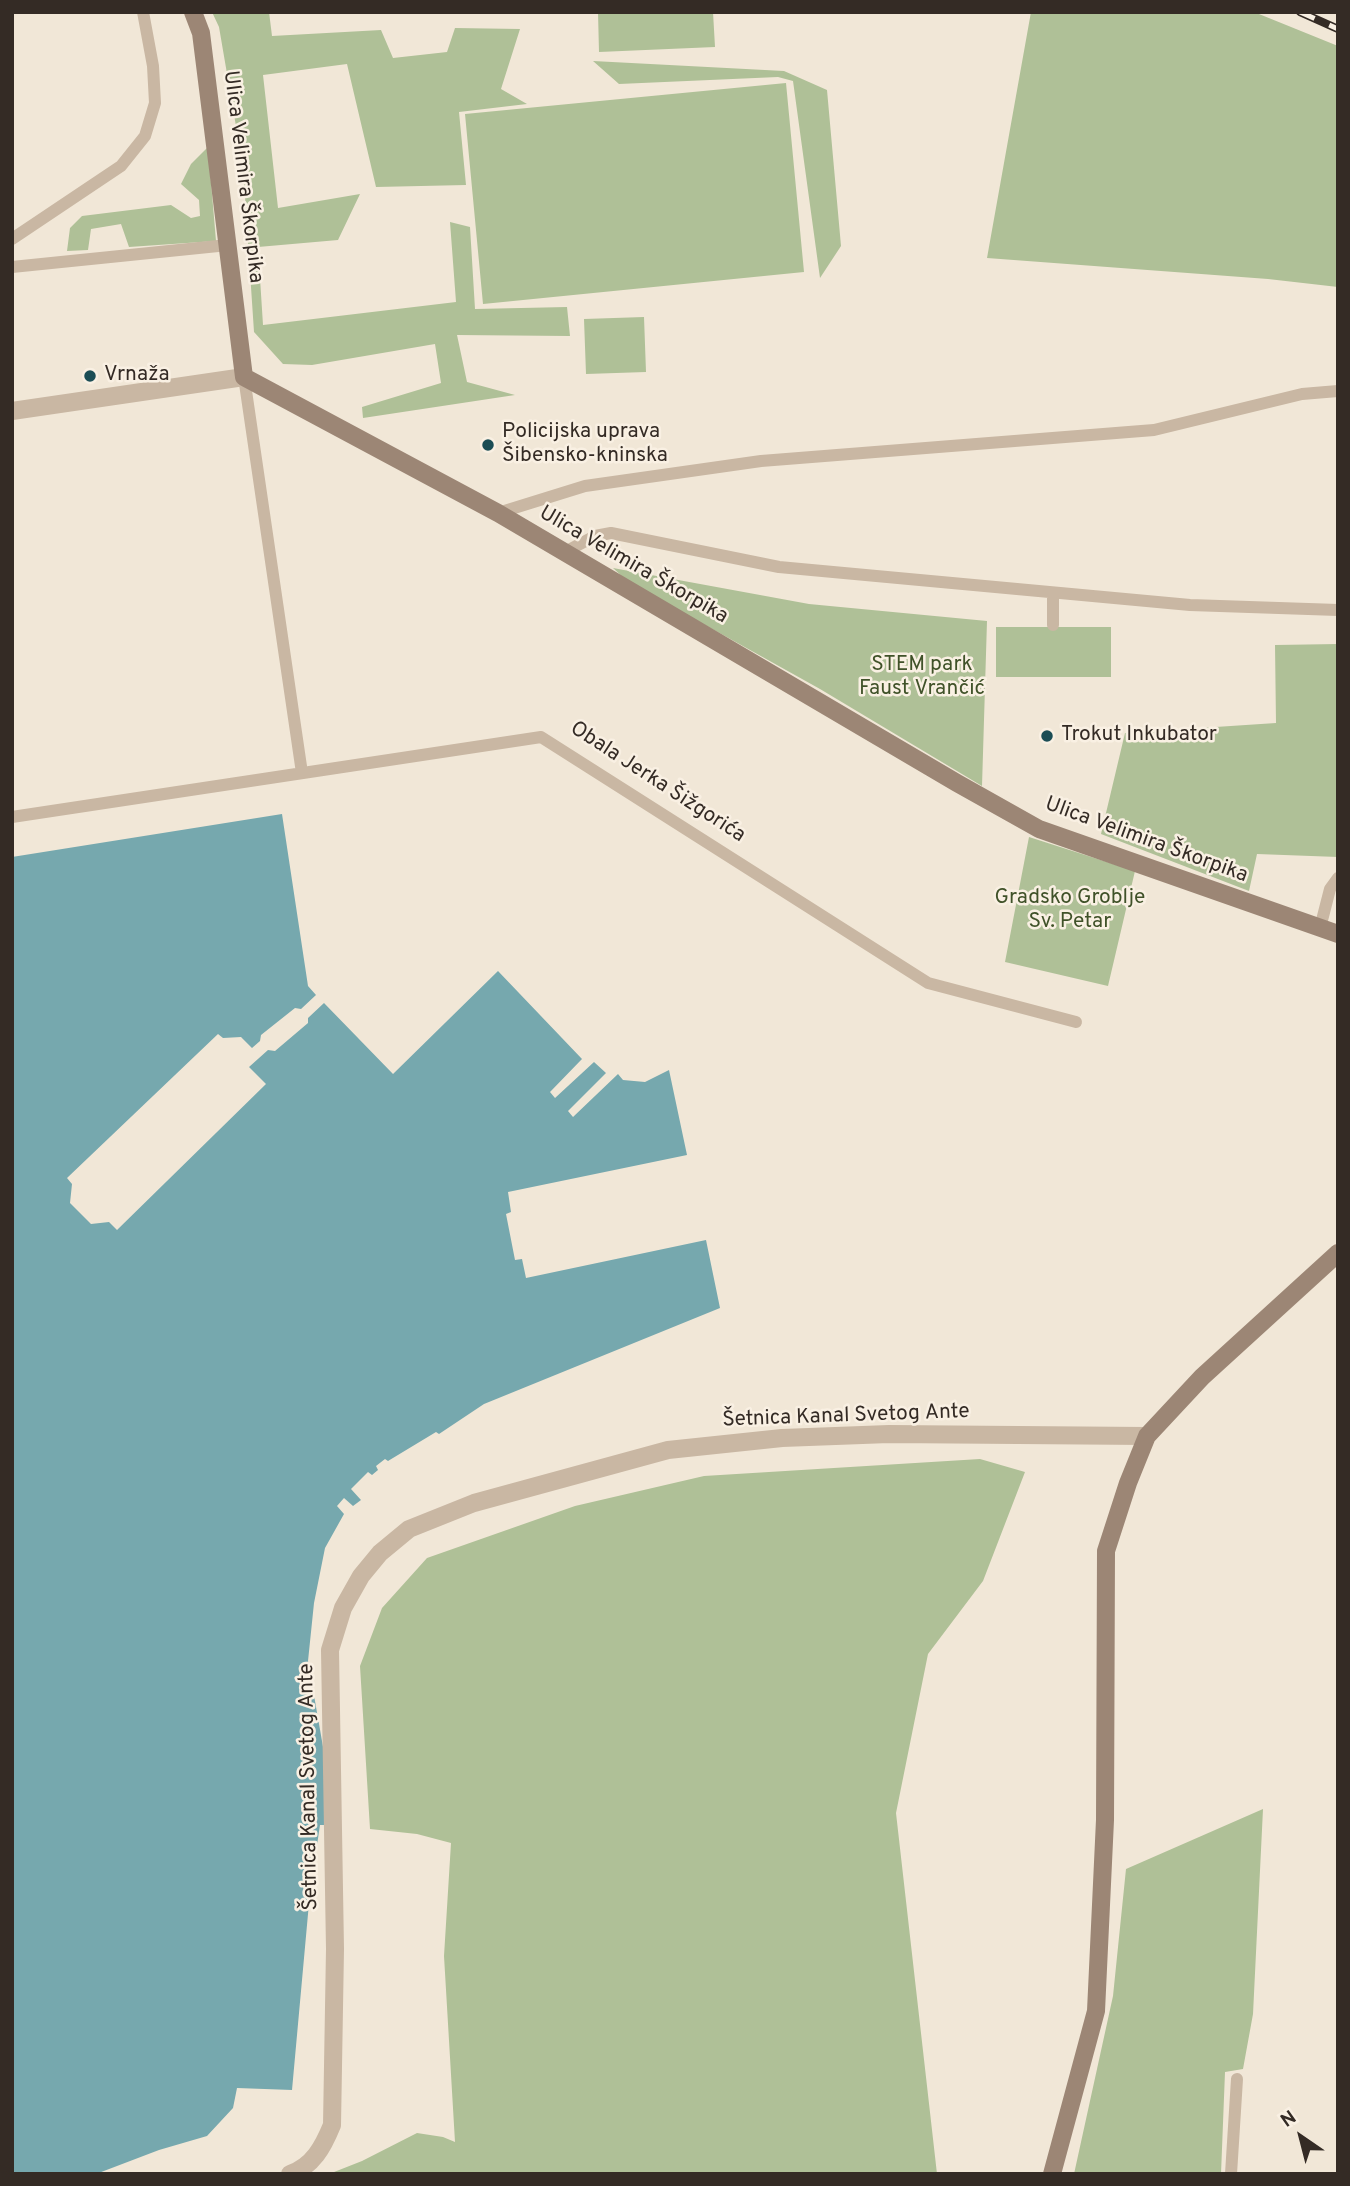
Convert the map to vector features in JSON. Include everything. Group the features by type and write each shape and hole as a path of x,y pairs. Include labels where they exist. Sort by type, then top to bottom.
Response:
{"street":[{"name":"Ulica Velimira Škorpika","path":"193,12 201,33 244,377 498,513 1039,829 1338,934"},
{"path":"12,411 244,377"},
{"path":"1052,2174 1096,2011 1105,1820 1106,1551 1128,1483 1147,1436 1202,1377 1338,1253"},
{"name":"Šetnica Kanal Svetog Ante","path":"290,2174 303,2169 322,2148 332,2126 335,1948 330,1650 343,1608 361,1576 380,1553 409,1529 474,1503 668,1450 782,1438 889,1434 1147,1436"}],"lane":[{"path":"12,239 121,166 145,135 155,103 153,66 143,12"},
{"path":"12,267 228,245"},
{"path":"244,377 302,773"},
{"path":"498,513 585,486 761,461 1154,430 1302,394 1338,391"},
{"path":"565,552 595,536 611,533 779,566 1191,605 1338,611"},
{"path":"1053,593 1053,625"},
{"name":"Obala Jerka Šižgorića","path":"12,817 541,737 928,983 1076,1022"},
{"path":"1320,928 1330,889 1338,878"},
{"path":"1231,2174 1237,2078"}],"green space":[{"path":"212,12 269,12 272,36 381,30 393,58 447,52 455,28 520,29 501,89 527,104 459,112 466,185 376,187 347,64 263,75 278,208 360,194 338,240 258,247 263,325 456,302 450,222 470,227 475,309 567,307 570,336 457,335 467,382 515,395 363,418 362,407 441,383 435,344 312,365 283,364 254,332 243,167 219,27"},
{"path":"598,12 713,12 715,47 599,52"},
{"path":"1031,12 1254,12 1338,46 1338,287 1268,279 987,258"},
{"path":"593,61 784,71 827,90 841,246 820,278 793,81 778,77 619,84"},
{"path":"786,83 804,272 483,304 465,114"},
{"path":"208,147 216,241 129,247 121,224 91,229 88,250 67,251 70,228 82,216 171,205 191,218 200,216 199,200 181,184 191,164"},
{"path":"644,317 646,372 586,374 584,319"},
{"name":"STEM park Faust Vrančić","path":"613,568 809,604 987,621 982,786 820,689 628,582"},
{"path":"996,627 1111,627 1111,677 996,677"},
{"path":"1338,644 1338,857 1257,854 1249,891 1101,834 1125,733 1276,723 1275,645"},
{"name":"Gradsko Groblje Sv. Petar","path":"1029,837 1135,871 1108,986 1005,962"},
{"path":"980,1459 1025,1472 983,1581 928,1654 896,1813 937,2174 329,2174 362,2161 417,2133 455,2142 444,1956 451,1843 417,1834 370,1829 360,1666 382,1608 427,1558 575,1506 704,1476"},
{"path":"1263,1809 1253,2014 1243,2069 1225,2072 1221,2174 1074,2174 1113,1996 1126,1869"}],"water":[{"path":"282,814 308,986 316,995 301,1009 295,1008 261,1035 260,1041 252,1048 241,1037 223,1038 218,1034 67,1178 72,1184 70,1203 91,1224 109,1222 117,1230 266,1084 249,1067 268,1050 275,1051 308,1023 308,1018 324,1003 393,1074 498,971 582,1059 550,1092 555,1098 594,1062 606,1073 568,1111 573,1117 618,1074 623,1080 645,1082 669,1070 687,1155 508,1192 511,1212 506,1214 515,1260 522,1259 526,1278 706,1240 720,1308 484,1404 439,1434 436,1432 388,1461 385,1459 376,1466 378,1470 372,1475 368,1472 351,1489 361,1500 353,1506 344,1498 337,1506 344,1514 325,1548 314,1603 308,1661 326,1764 327,1825 320,1825 310,1892 292,2090 237,2088 233,2108 207,2136 159,2150 96,2174 12,2174 12,857"}],"railway":[{"path":"1300,12 1338,29"}],"place":[{"name":"Vrnaža","path":"90,376"},
{"name":"Policijska uprava Šibensko-kninska","path":"488,445"},
{"name":"Trokut Inkubator","path":"1047,736"}]}
